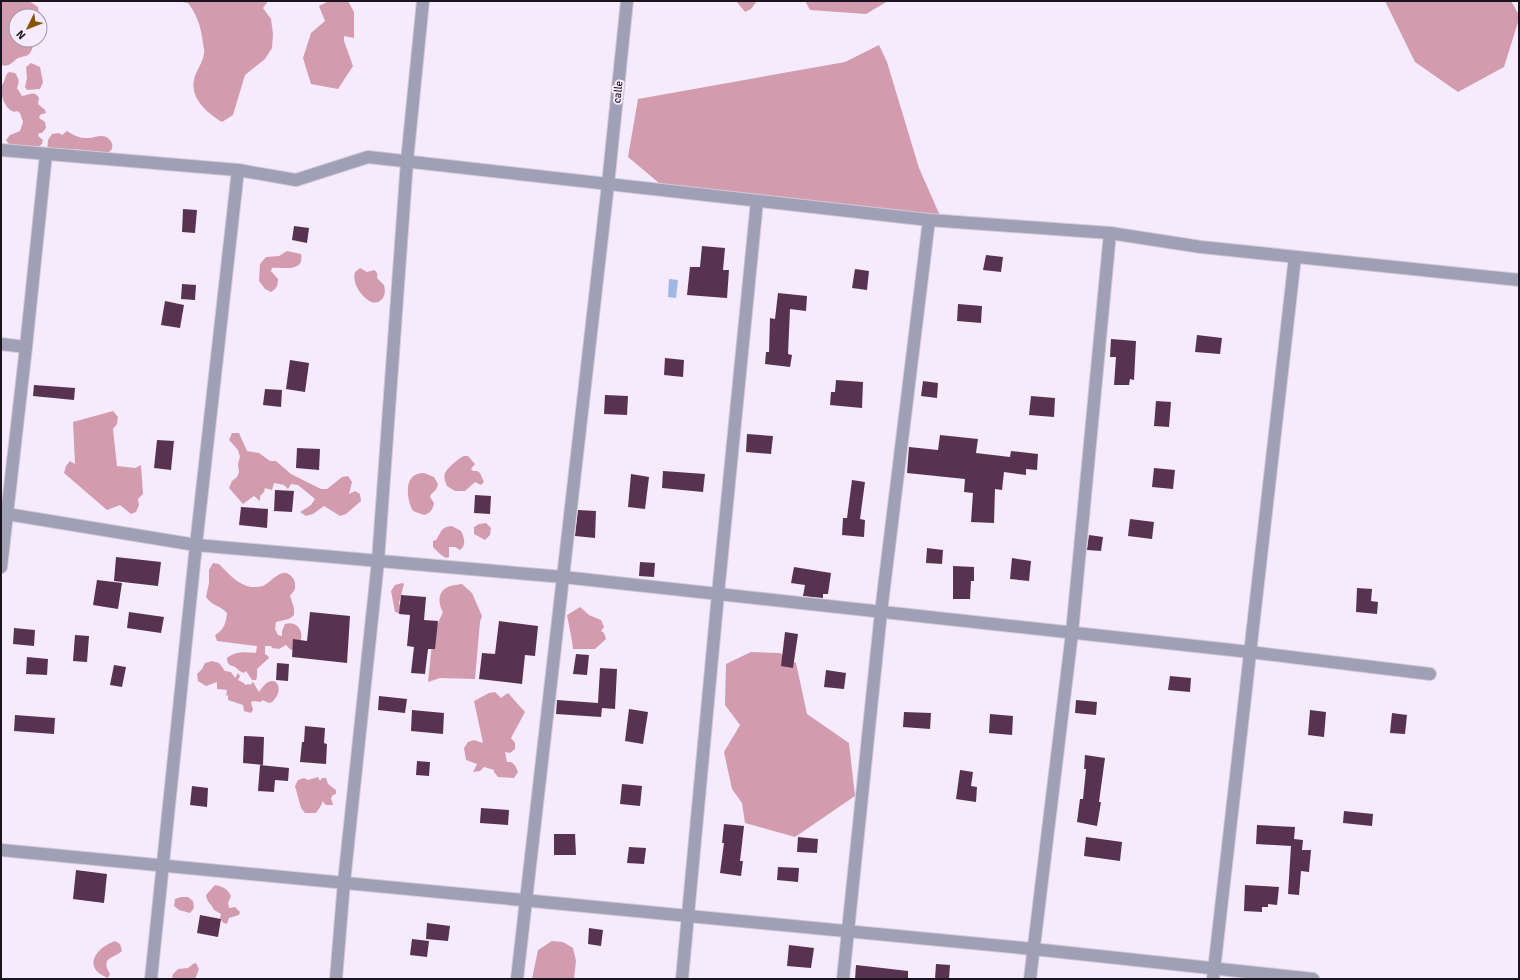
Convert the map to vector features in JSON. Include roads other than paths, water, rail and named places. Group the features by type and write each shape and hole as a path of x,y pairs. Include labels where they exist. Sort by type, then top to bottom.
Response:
{"street":[{"path":"336,979 344,882 378,560 407,161 423,1"},
{"name":"calle","path":"517,979 608,184 627,1"},
{"path":"1,150 238,170 296,180 368,157 929,220 1110,233 1201,247 1519,280"},
{"path":"1,567 4,513 26,347 46,154"},
{"path":"152,979 196,545 238,170"},
{"path":"682,979 757,201"},
{"path":"842,979 881,612 929,220"},
{"path":"1030,979 1072,633 1110,233"},
{"path":"1213,974 1295,257"},
{"path":"1,344 26,347"},
{"path":"4,513 196,545 563,577 1250,652 1430,674"},
{"path":"1,850 1033,948 1213,974 1313,979"}],"water":[{"path":"669,279 678,280 676,298 668,297"}]}
